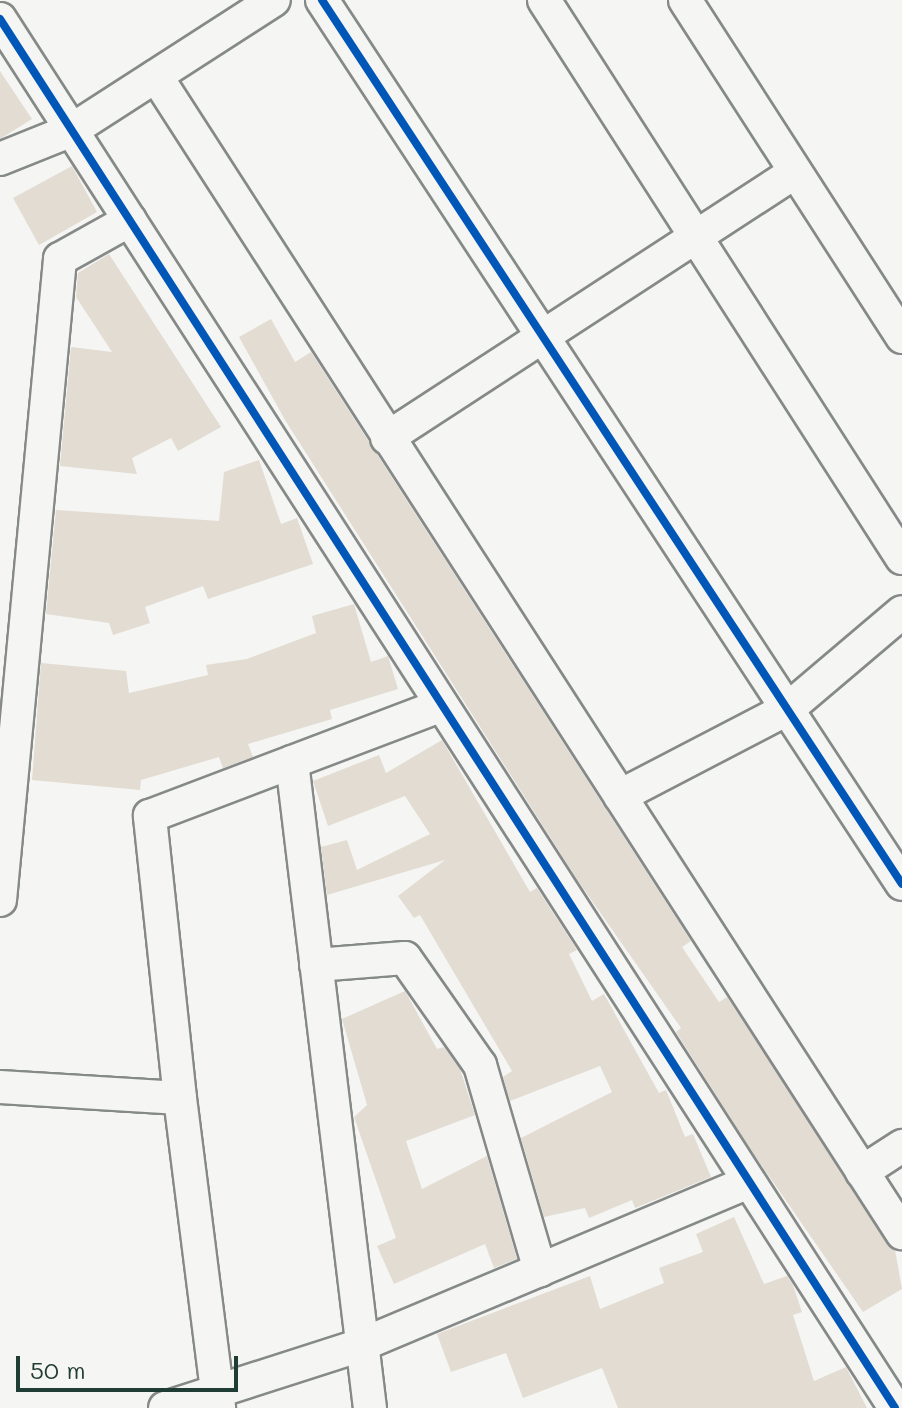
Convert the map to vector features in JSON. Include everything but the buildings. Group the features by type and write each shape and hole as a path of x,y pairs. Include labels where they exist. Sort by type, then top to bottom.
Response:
{"street":[{"path":"0,159 72,130 274,0"},
{"path":"322,0 902,884"},
{"path":"544,0 902,558"},
{"path":"685,0 902,337"},
{"path":"0,19 895,1408"},
{"path":"156,76 902,1233"},
{"path":"387,438 795,172"},
{"path":"0,900 5,788 60,259 130,220"},
{"path":"620,796 789,708 902,612"},
{"path":"217,1400 150,816 442,705"},
{"path":"292,762 370,1408"},
{"path":"316,965 405,958 480,1065 540,1270"},
{"path":"0,1087 180,1098"},
{"path":"862,1172 902,1146"},
{"path":"165,1408 217,1400 361,1345 748,1182"}],"cycle path":[{"path":"322,0 902,884"},
{"path":"0,19 895,1408"}]}
